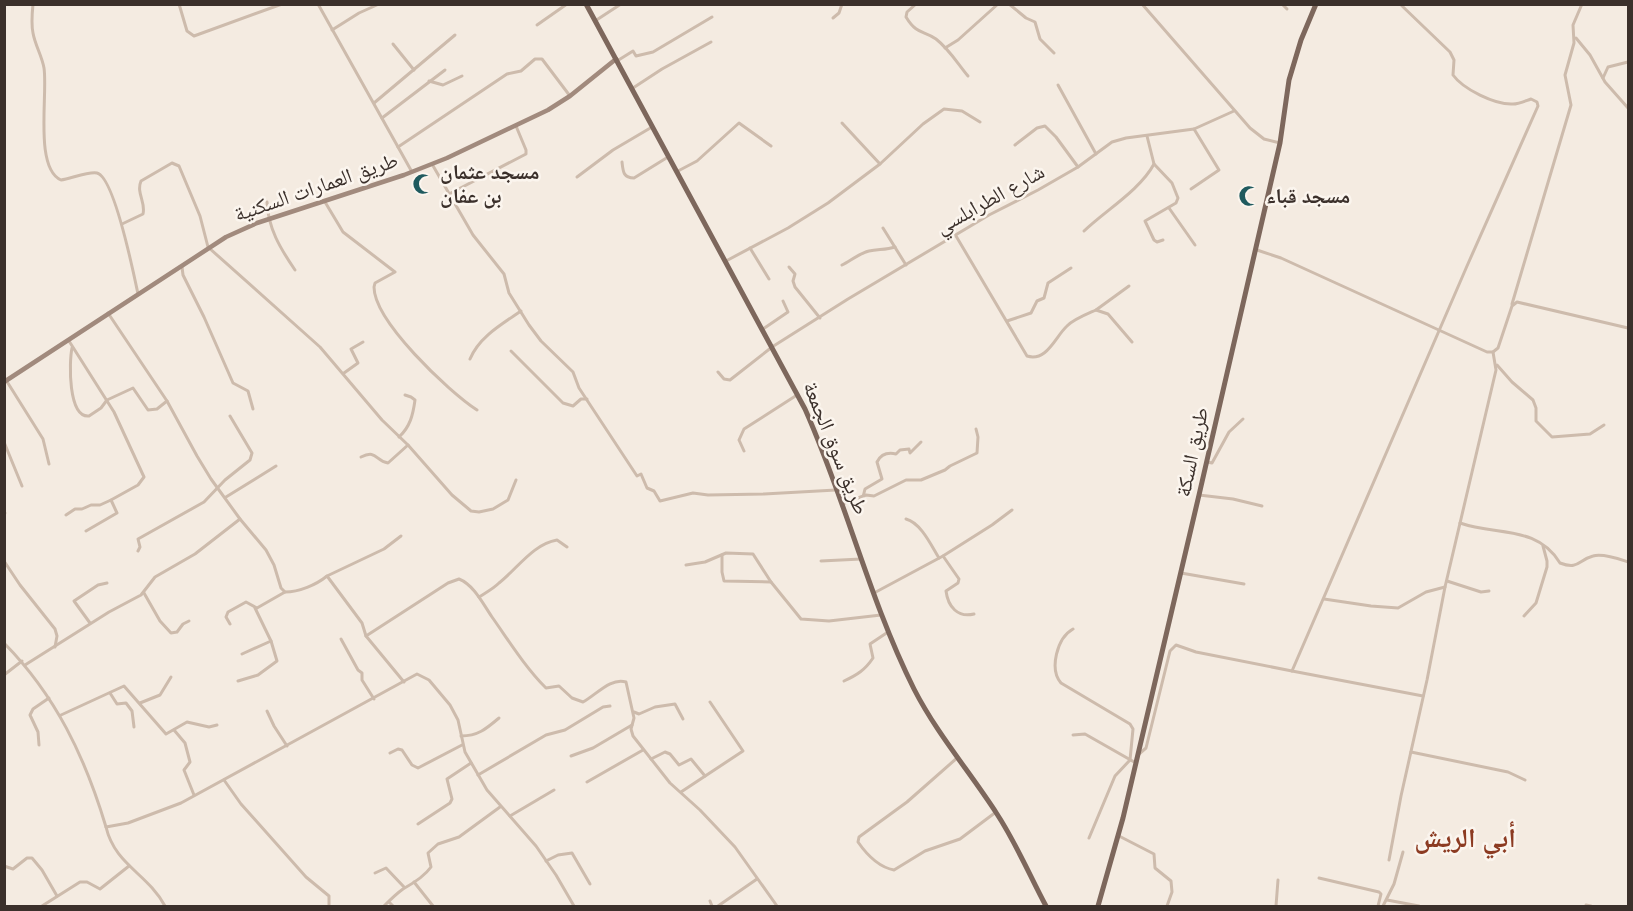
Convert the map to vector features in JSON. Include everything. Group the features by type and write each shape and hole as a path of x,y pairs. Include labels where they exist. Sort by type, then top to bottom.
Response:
{"main road":[{"name":"طريق سوق الجمعة","path":"586,4 654,126 797,395 827,460 861,559 913,687 928,715 996,812 1046,906"},
{"name":"طريق السكة","path":"1098,906 1119,836 1199,495 1280,144 1289,80 1301,40 1316,4"},
{"name":"طريق العمارات السكنية","path":"5,381 208,247 241,230 268,220 412,172 516,126 570,96 616,60"}],"street":[{"path":"33,4 32,30 42,58 45,76 44,145 49,168 54,176 61,180 94,172 102,175 122,224 138,294"},
{"path":"179,4 188,31 194,36 282,4"},
{"path":"318,4 412,172"},
{"path":"332,30 359,13 379,4"},
{"path":"537,25 567,4"},
{"path":"595,21 621,4"},
{"path":"833,18 839,13 842,4"},
{"path":"916,4 907,12 907,20 920,33 936,39 968,76"},
{"path":"945,48 964,35 998,4"},
{"path":"1009,4 1026,18 1035,22 1040,39 1054,53"},
{"path":"1142,4 1234,111 1257,134 1280,144"},
{"path":"1282,4 1287,9"},
{"path":"1292,671 1538,106 1533,99 1513,104 1500,103 1464,86 1453,75 1454,60 1450,52 1400,4"},
{"path":"1255,250 1281,258 1486,352 1493,352 1499,346 1512,306 1571,105 1565,75 1574,43 1574,22 1581,4"},
{"path":"616,60 633,51 636,56 654,52 712,17"},
{"path":"1573,34 1578,43 1590,54 1603,78 1629,108"},
{"path":"374,104 455,35"},
{"path":"632,89 662,69 711,42"},
{"path":"393,44 414,69"},
{"path":"398,147 507,74 521,71 539,58 570,96"},
{"path":"1603,78 1608,66 1629,62"},
{"path":"382,118 445,70"},
{"path":"429,81 443,85 462,76"},
{"path":"1058,85 1096,154"},
{"path":"726,261 815,211 880,164 923,124 944,109 962,111 980,122"},
{"name":"شارع الطرابلسي","path":"718,372 724,379 730,380 772,348 848,299 989,215 1078,167 1112,142 1194,129 1234,111"},
{"path":"678,171 697,161 739,123 771,146"},
{"path":"842,123 880,164"},
{"path":"449,194 526,154 516,126"},
{"path":"577,177 613,150 654,126"},
{"path":"1015,145 1037,128 1045,126 1078,167"},
{"path":"1191,189 1217,172 1219,168 1194,129"},
{"path":"1147,135 1154,164 1172,183 1179,198 1178,201 1145,221 1154,240 1157,242 1163,240"},
{"path":"622,162 624,175 634,178 670,156"},
{"path":"122,224 143,214 144,209 139,193 141,182 174,163 179,166 200,216 208,247 320,347 439,482 471,511 479,512 502,506 508,500 516,480"},
{"path":"432,164 473,235 504,274 510,293 537,336 573,372 577,384 637,476 641,474 647,488 654,491 660,501 693,493 764,494 837,490"},
{"path":"1084,231 1129,193 1154,164"},
{"path":"267,202 268,220 281,248 295,270"},
{"path":"325,202 343,232 394,272 375,283 380,310 430,371 462,400 477,410"},
{"path":"1169,207 1195,245"},
{"path":"883,228 906,265"},
{"path":"956,235 1027,356 1036,357 1049,349 1067,326 1096,310 1129,286"},
{"path":"842,265 865,252 895,247"},
{"path":"750,248 769,279"},
{"path":"182,265 183,275 233,383 248,391 253,409"},
{"path":"789,267 795,274 793,281 795,287 820,318"},
{"path":"1008,321 1031,313 1037,301 1044,298 1048,283 1071,268"},
{"path":"762,329 788,312 783,301"},
{"path":"1512,306 1520,303 1629,328"},
{"path":"1096,310 1108,314 1132,342"},
{"path":"470,359 477,345 521,311"},
{"path":"108,313 167,401 197,456 240,519 266,550 274,565 281,588 285,592"},
{"path":"66,515 75,509 100,505 111,500 138,485 144,477 107,400 68,339"},
{"path":"344,373 358,363 351,349 363,342"},
{"path":"72,348 73,393 77,411 82,415 88,416 101,408 107,400 132,388 148,410 157,409 167,401"},
{"path":"511,351 563,403 573,406 580,399 587,399"},
{"path":"1389,860 1445,587 1496,364 1493,352"},
{"path":"1496,364 1533,400 1536,408 1536,421 1552,437 1590,435 1604,425"},
{"path":"5,381 43,439 49,464"},
{"path":"399,437 411,420 415,400 405,395"},
{"path":"744,451 739,440 744,429 797,395"},
{"path":"138,551 140,547 138,539 204,502 253,456 230,416"},
{"path":"1206,462 1212,463 1229,432 1243,419"},
{"path":"842,504 874,496 906,480 921,480 977,453 976,429"},
{"path":"4,442 22,486"},
{"path":"863,497 865,489 882,479 877,462 880,456 890,452 896,454 900,450 909,449 910,453 921,442"},
{"path":"361,457 368,453 373,454 384,463 388,463 408,445"},
{"path":"226,497 276,466"},
{"path":"1199,495 1233,499 1262,506"},
{"path":"86,531 117,513 111,500"},
{"path":"874,592 941,557 1012,510"},
{"path":"4,675 55,647 90,623 144,592 155,577 195,554 240,519"},
{"path":"906,519 913,521 959,579 958,583 946,591 948,600 959,614 966,616 974,614"},
{"path":"1460,523 1525,535 1537,540 1556,555 1560,563 1571,566 1595,555 1629,562"},
{"path":"255,608 285,592 299,590 320,582 327,576 384,549 401,536"},
{"path":"479,597 499,584 527,557 543,546 557,540 567,547"},
{"path":"1524,616 1536,603 1547,567 1542,544"},
{"path":"686,565 705,562 731,552 753,554 771,582 798,616 806,621 883,615"},
{"path":"722,555 724,581 771,582"},
{"path":"821,561 861,559"},
{"path":"4,561 55,630 57,636 55,647"},
{"path":"1180,573 1244,584"},
{"path":"327,576 362,623 366,636 404,682"},
{"path":"366,636 455,579 462,579 479,597 520,656 546,687 559,686 572,698 583,702 611,683 624,681 628,685 630,707 633,711 639,714 655,707 675,704 682,719"},
{"path":"1447,581 1481,592 1489,591"},
{"path":"90,623 74,601 95,586 107,583"},
{"path":"1324,599 1398,608 1426,592 1445,587"},
{"path":"144,592 160,621 171,633 177,632 183,624 189,621"},
{"path":"230,624 226,616 228,612 246,602 255,608 271,641 276,662 256,676 238,681"},
{"path":"1073,629 1066,635 1058,652 1054,666 1057,678 1061,683 1130,724 1133,729 1130,760 1115,776 1089,838"},
{"path":"844,681 864,670 873,658 870,644 889,631"},
{"path":"341,639 374,699"},
{"path":"242,654 271,641"},
{"path":"4,643 24,663 61,715 74,741 112,847 153,888 164,906"},
{"path":"1138,754 1146,748 1170,651 1176,645 1196,652 1423,696"},
{"path":"106,827 169,808 417,674 429,680 454,712 462,745 487,790 546,861 574,906"},
{"path":"140,703 160,695 171,677"},
{"path":"61,715 124,686 165,733 168,734 187,722 207,727 218,725"},
{"path":"110,693 117,704 126,703 132,711 135,727"},
{"path":"39,745 37,731 30,715 33,709 49,698"},
{"path":"681,792 744,751 710,702"},
{"path":"478,775 546,735 565,730 603,707 610,706"},
{"path":"267,711 287,746"},
{"path":"633,711 633,736 669,783 700,810 735,848 777,906"},
{"path":"460,736 476,735 486,730 499,718"},
{"path":"571,756 593,748 632,725"},
{"path":"174,730 187,747 190,762 184,770 194,795"},
{"path":"1073,735 1085,734 1136,763"},
{"path":"390,753 398,749 402,750 412,765 418,768 462,745"},
{"path":"587,782 643,749"},
{"path":"651,759 665,752 670,754 679,765 691,759 705,776"},
{"path":"1411,752 1508,772 1525,780"},
{"path":"957,758 907,802 859,837 857,840 862,847 873,860 894,870 925,851 960,839 996,812"},
{"path":"418,824 450,803 452,799 447,779 471,764"},
{"path":"224,780 241,804 306,877 329,896 329,906"},
{"path":"510,816 554,790"},
{"path":"384,906 404,887 414,882 431,867 428,853 432,848 459,837 500,807"},
{"path":"1119,836 1154,854 1155,868 1171,881 1172,892 1167,906"},
{"path":"1383,906 1394,884 1402,852"},
{"path":"546,861 558,855 572,853 590,884"},
{"path":"4,866 13,869 27,858 32,858 57,896"},
{"path":"42,906 80,882 87,882 100,889 129,866"},
{"path":"375,873 386,868 404,887"},
{"path":"1319,878 1379,892 1381,894 1378,906"},
{"path":"718,906 757,879"},
{"path":"1275,906 1278,880"},
{"path":"414,882 433,906"},
{"path":"1387,900 1419,906"},
{"path":"710,901 712,906"},
{"path":"388,902 393,906"},
{"path":"1586,905 1591,906"}],"place":[{"name":"مسجد عثمان بن عفان","path":"423,184"},
{"name":"مسجد قباء","path":"1249,196"}],"district":[{"name":"أبي الريش","path":"1465,838"}]}
